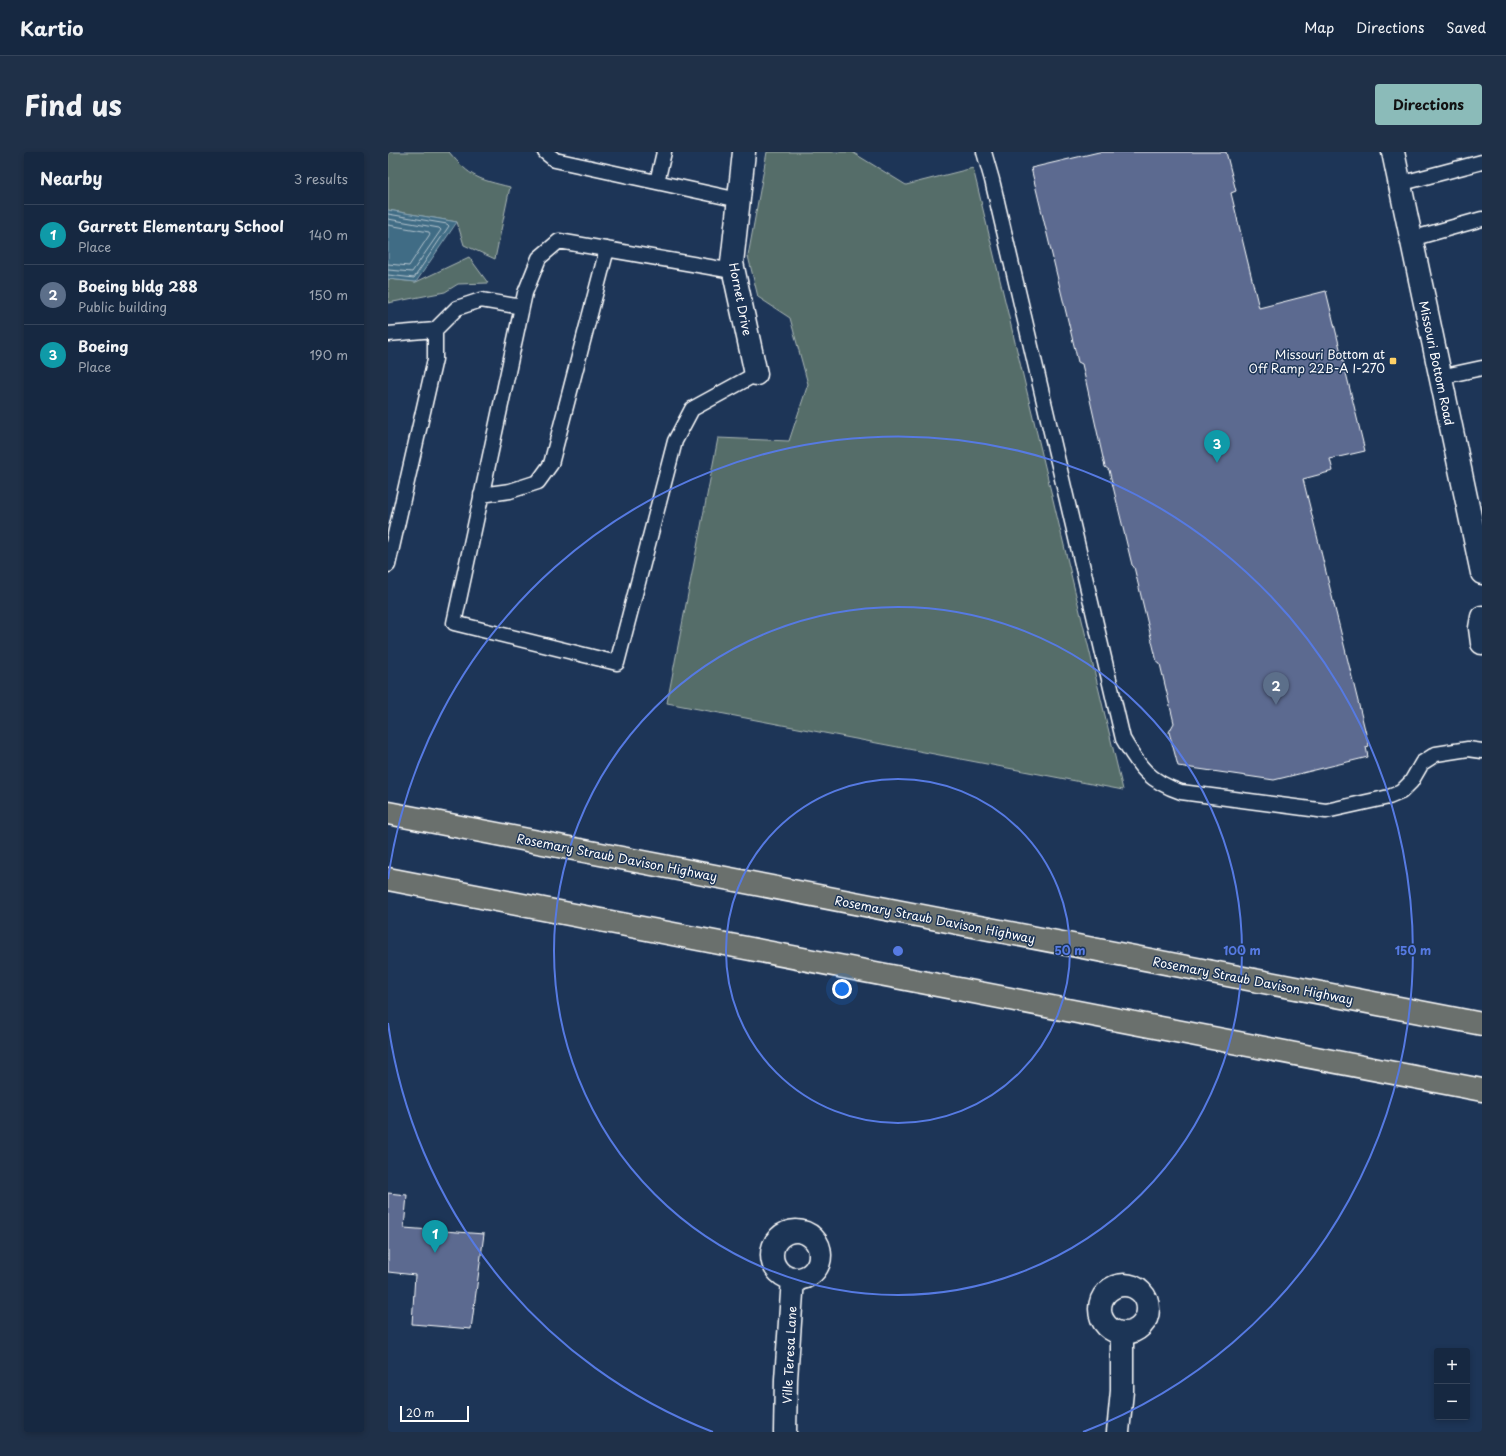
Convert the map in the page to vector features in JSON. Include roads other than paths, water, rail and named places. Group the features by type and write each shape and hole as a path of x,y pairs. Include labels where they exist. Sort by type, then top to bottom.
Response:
{"highway":[{"name":"Rosemary Straub Davison Highway","path":"388,813 1482,1024"},
{"path":"388,879 1482,1090"}],"street":[{"name":"Hornet Drive","path":"744,152 732,263 756,374"},
{"name":"Missouri Bottom Road","path":"1393,152 1481,566"},
{"path":"1482,618 1480,628 1482,643"},
{"name":"Ville Teresa Lane","path":"785,1432 786,1379 793,1279"},
{"path":"1118,1432 1122,1391 1122,1333"}],"lane":[{"path":"545,152 555,160 739,200"},
{"path":"657,182 664,152"},
{"path":"986,152 1123,739 1133,757 1148,776 1165,787 1181,792 1326,811 1389,797 1401,792 1411,782 1422,763 1436,754 1468,749 1482,751"},
{"path":"1399,184 1482,162"},
{"path":"1411,239 1482,219"},
{"path":"733,271 559,241 539,258 525,293 454,623 616,663 675,441 692,409 756,374"},
{"path":"481,495 510,490 538,482 551,464 607,250"},
{"path":"388,334 435,330 458,308 481,300 522,307"},
{"path":"388,565 435,359 435,330"},
{"path":"1440,377 1482,368"}],"water":[{"path":"388,210 457,222 416,282 388,279"}],"place":[{"name":"Missouri Bottom at Off Ramp 22B-A I-270","path":"1393,361"},
{"name":"Boeing","path":"1217,463"},
{"name":"Boeing bldg 288","path":"1276,705"},
{"name":"Garrett Elementary School","path":"435,1253"}]}
